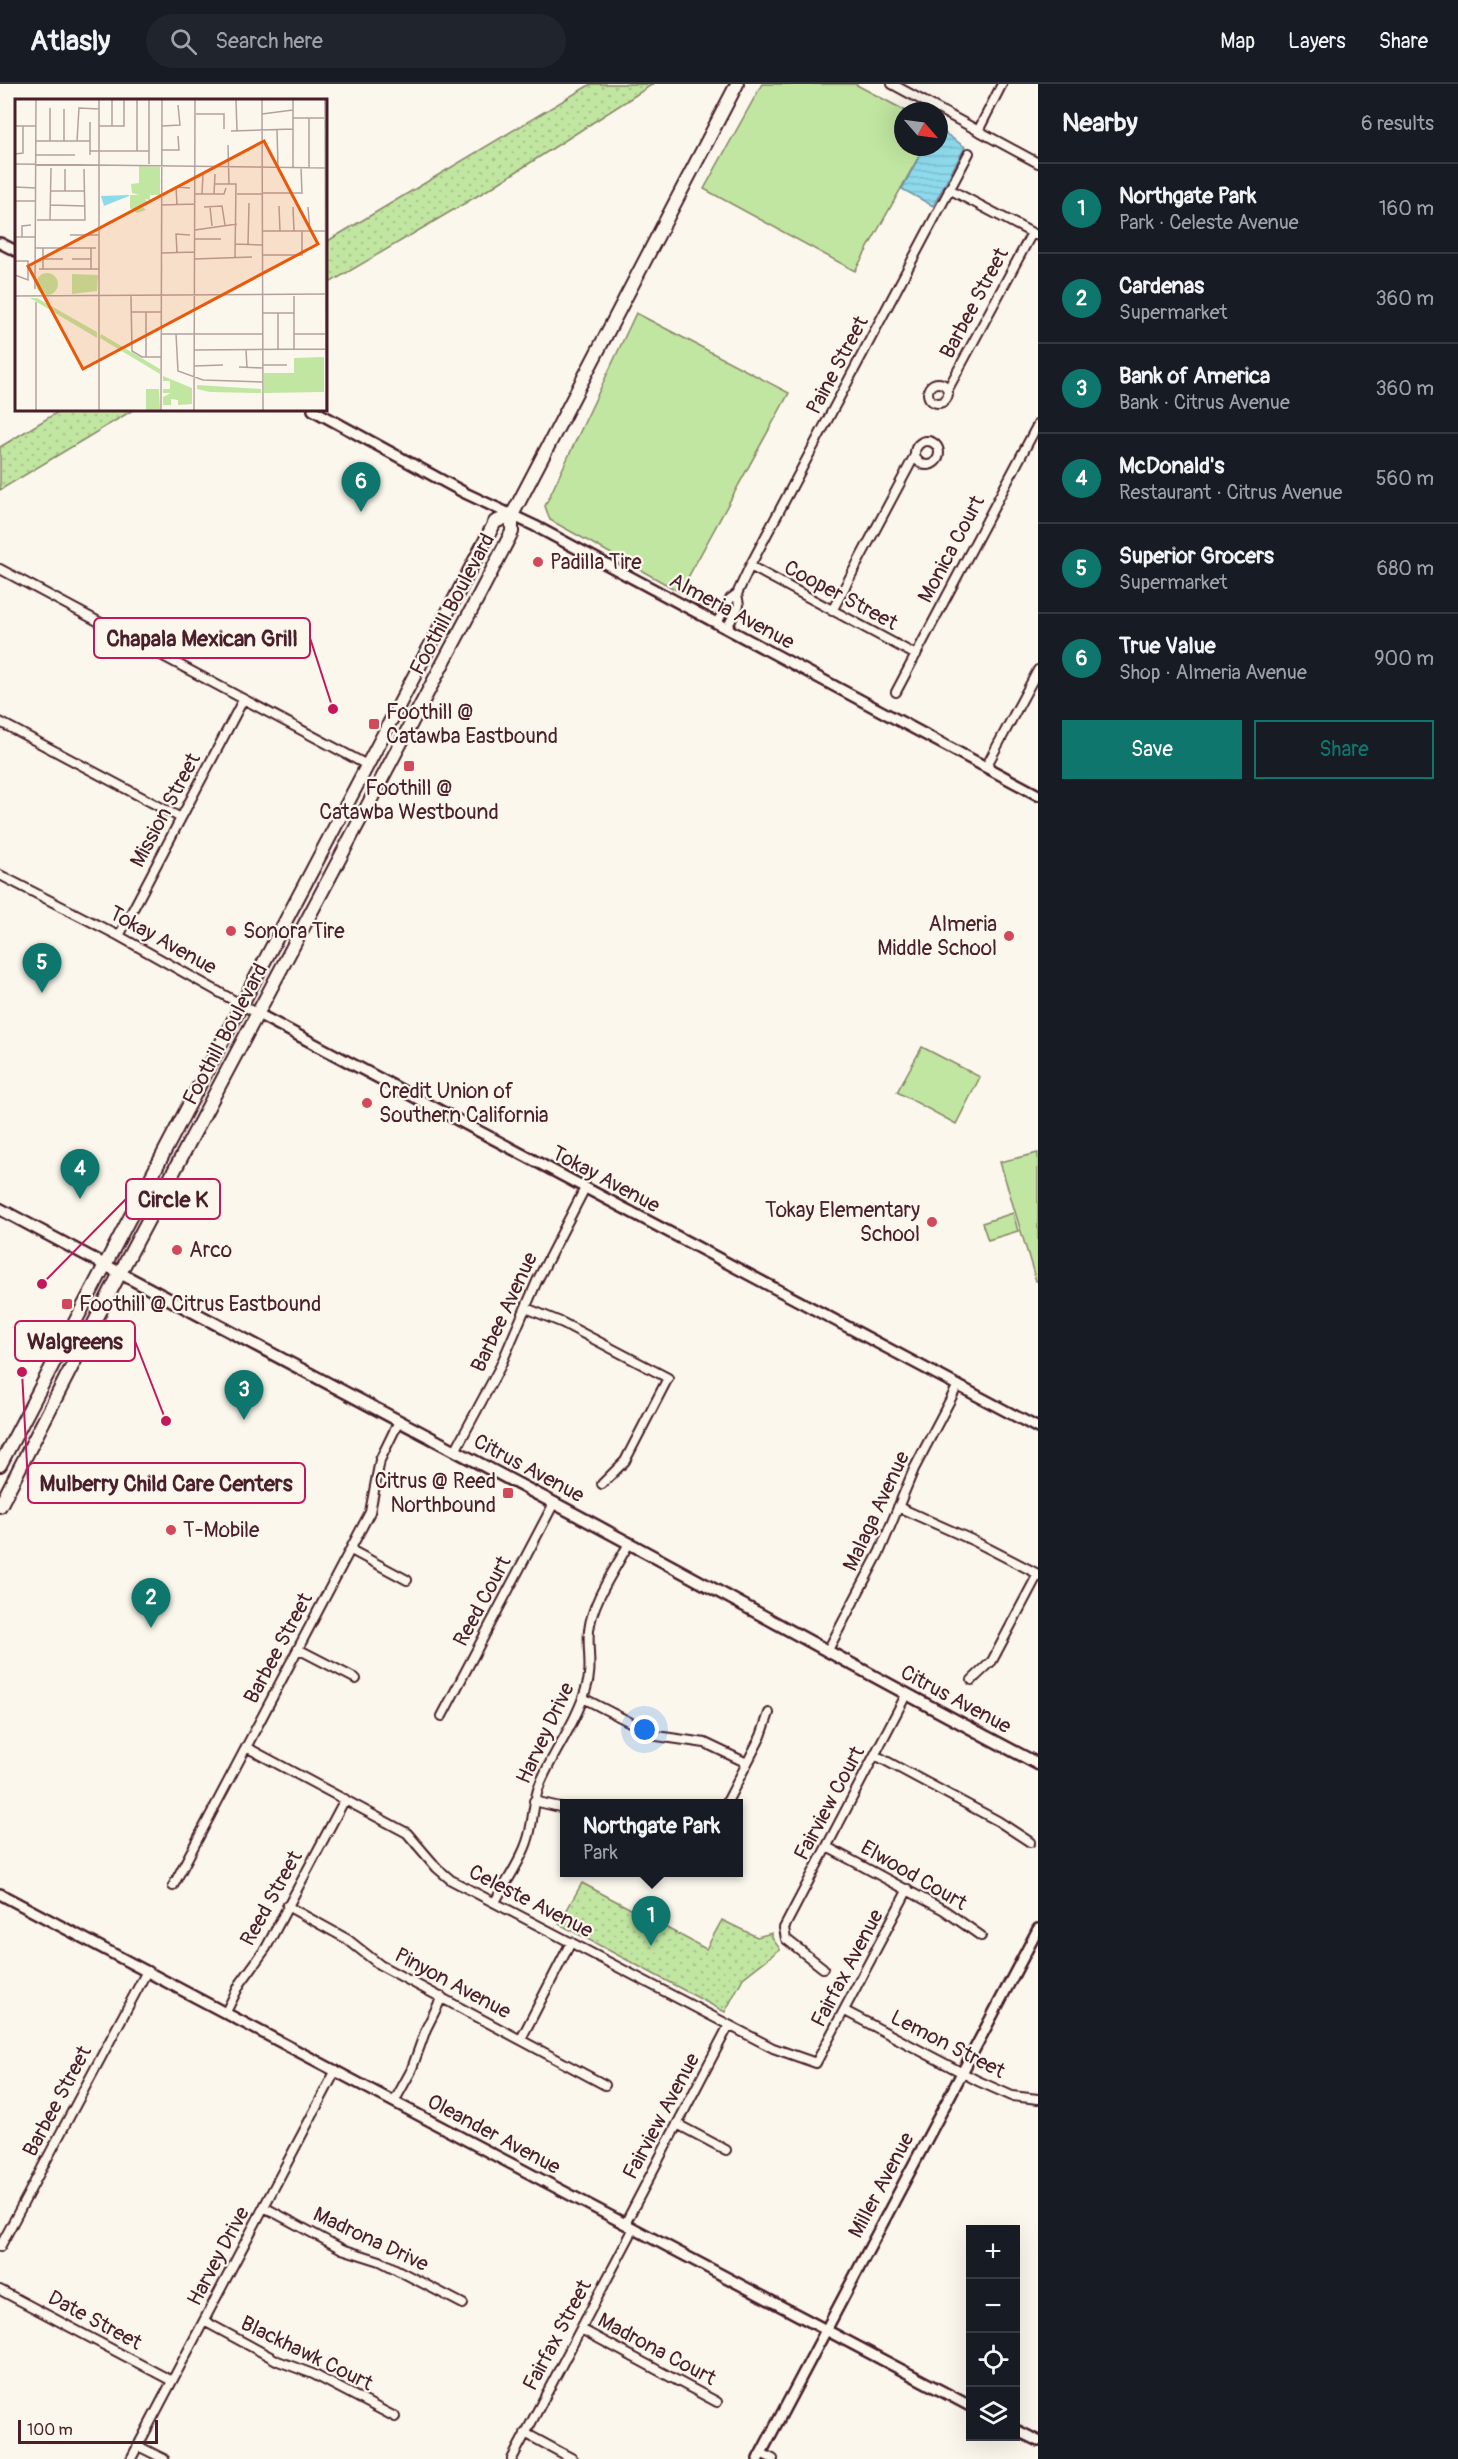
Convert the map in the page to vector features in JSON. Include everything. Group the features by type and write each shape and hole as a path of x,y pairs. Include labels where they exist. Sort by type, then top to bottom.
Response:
{"main road":[{"name":"Foothill Boulevard","path":"0,1506 120,1273 512,532 512,515 737,84"},
{"name":"Foothill Boulevard","path":"0,1465 495,522 512,515"},
{"name":"Citrus Avenue","path":"0,1209 629,1543 906,1695 1038,1764"}],"street":[{"path":"892,84 1038,163"},
{"path":"978,131 1002,84"},
{"name":"Paine Street","path":"717,623 730,599 737,594 969,153"},
{"path":"950,189 1035,234"},
{"name":"Barbee Street","path":"948,389 1035,234"},
{"path":"0,243 15,250"},
{"name":"Almeria Avenue","path":"315,411 465,493 512,515 727,628 1038,795"},
{"name":"Monica Court","path":"896,692 1038,424"},
{"path":"832,611 915,455"},
{"name":"Cooper Street","path":"750,566 916,655"},
{"path":"0,569 367,765"},
{"name":"Paine Street","path":"727,628 739,605 737,594"},
{"path":"986,767 1038,670"},
{"name":"Mission Street","path":"119,936 243,700"},
{"path":"0,722 181,818"},
{"name":"Tokay Avenue","path":"0,875 119,936 258,1014 1038,1428"},
{"name":"Barbee Avenue","path":"455,1451 500,1367 537,1281 585,1188"},
{"path":"526,1308 563,1323 668,1378 625,1461 602,1484"},
{"name":"Malaga Avenue","path":"827,1652 880,1551 923,1451 958,1385"},
{"name":"Barbee Street","path":"173,1886 370,1512 380,1460 399,1421"},
{"name":"Reed Court","path":"442,1716 554,1503"},
{"path":"898,1507 972,1540 1038,1574 992,1661 972,1680"},
{"name":"Harvey Drive","path":"495,1902 527,1843 534,1801 540,1782 584,1698 590,1675 589,1633 592,1617 629,1543"},
{"path":"351,1550 407,1580"},
{"path":"297,1649 356,1679"},
{"name":"Fairview Court","path":"823,1968 786,1939 784,1928 906,1695"},
{"path":"584,1698 657,1736 705,1743 747,1763"},
{"path":"728,1799 761,1736 769,1713"},
{"name":"Celeste Avenue","path":"246,1747 407,1833 437,1868 451,1880 773,2048 816,2063"},
{"path":"875,1755 998,1821 1029,1842"},
{"name":"Reed Street","path":"226,2012 240,1984 266,1948 345,1799"},
{"path":"534,1801 560,1807"},
{"name":"Elwood Court","path":"827,1847 908,1889 944,1910 981,1936"},
{"name":"Fairfax Avenue","path":"816,2063 908,1889"},
{"name":"Oleander Avenue","path":"0,1894 966,2404"},
{"name":"Pinyon Avenue","path":"287,1906 347,1939 380,1965 605,2085"},
{"name":"Miller Avenue","path":"760,2456 1038,1929"},
{"path":"520,2039 571,1942"},
{"name":"Barbee Street","path":"0,2247 147,1971"},
{"path":"394,2102 411,2071 426,2029 442,1997"},
{"name":"Lemon Street","path":"845,2011 1012,2096 1038,2099"},
{"name":"Fairview Avenue","path":"625,2224 729,2025"},
{"name":"Harvey Drive","path":"131,2459 336,2070"},
{"path":"677,2124 726,2150"},
{"name":"Madrona Drive","path":"264,2207 342,2249 380,2261 463,2304"},
{"name":"Fairfax Street","path":"512,2459 634,2228"},
{"name":"Date Street","path":"0,2290 172,2381"},
{"name":"Blackhawk Court","path":"204,2321 278,2361 313,2374 394,2417"},
{"name":"Madrona Court","path":"580,2329 717,2402"},
{"path":"1020,2432 1038,2441"},
{"path":"525,2433 573,2459"},
{"path":"138,2446 164,2459"},
{"path":"760,2456 773,2459"}],"green space":[{"path":"591,84 653,84 494,186 327,284 327,241"},
{"path":"762,84 855,84 894,105 894,156 919,156 855,271 704,189"},
{"path":"636,313 789,393 680,592 550,520 545,506"},
{"path":"59,411 131,411 0,490 0,447"},
{"path":"922,1047 980,1077 956,1124 897,1092"},
{"path":"1038,1153 1038,1281 1036,1281 1000,1162"},
{"path":"1013,1213 1018,1231 988,1240 982,1223"},
{"path":"582,1883 706,1949 722,1920 757,1937 772,1933 772,1938 780,1949 743,1978 725,2012 559,1924"}],"water":[{"path":"948,135 965,147 933,206 902,189 919,156 948,156"}],"place":[{"name":"True Value","path":"361,512"},
{"name":"Padilla Tire","path":"538,562"},
{"name":"Chapala Mexican Grill","path":"333,709"},
{"name":"Foothill @ Catawba Eastbound","path":"374,724"},
{"name":"Foothill @ Catawba Westbound","path":"409,766"},
{"name":"Sonora Tire","path":"231,931"},
{"name":"Almeria Middle School","path":"1009,936"},
{"name":"Superior Grocers","path":"42,993"},
{"name":"Credit Union of Southern California","path":"367,1103"},
{"name":"McDonald's","path":"80,1199"},
{"name":"Tokay Elementary School","path":"932,1222"},
{"name":"Arco","path":"177,1250"},
{"name":"Circle K","path":"42,1284"},
{"name":"Foothill @ Citrus Eastbound","path":"67,1304"},
{"name":"Mulberry Child Care Centers","path":"22,1372"},
{"name":"Bank of America","path":"244,1420"},
{"name":"Walgreens","path":"166,1421"},
{"name":"Citrus @ Reed Northbound","path":"508,1493"},
{"name":"T-Mobile","path":"171,1530"},
{"name":"Cardenas","path":"151,1628"},
{"name":"Northgate Park","path":"651,1946"}]}
